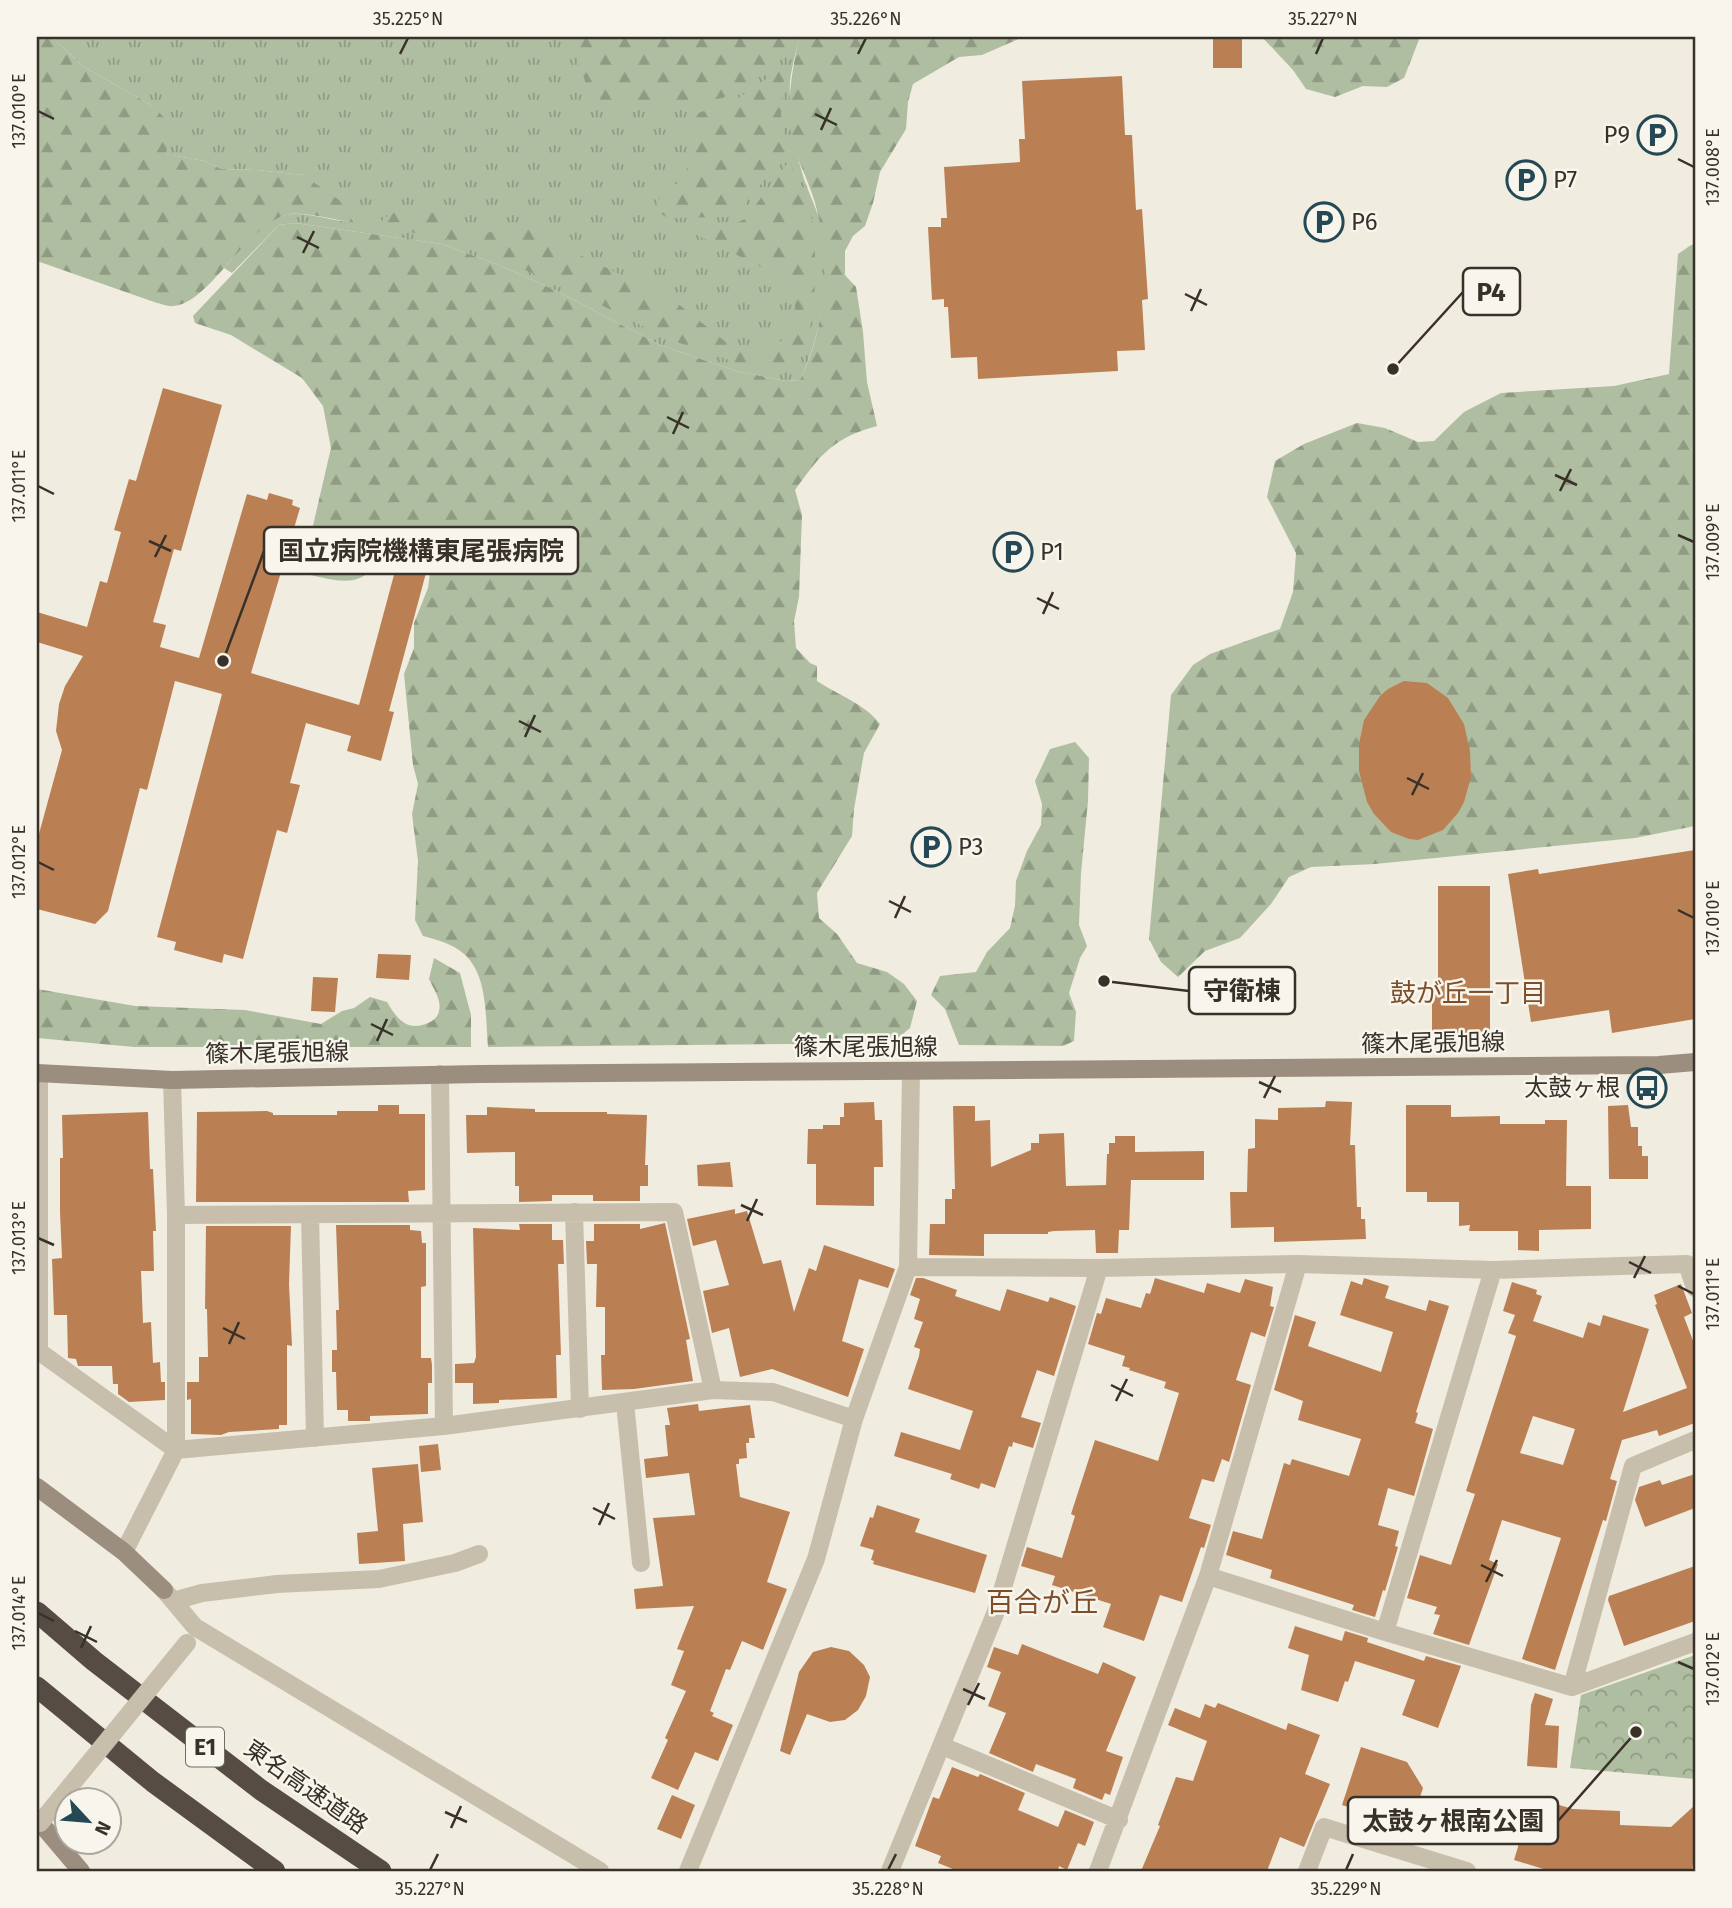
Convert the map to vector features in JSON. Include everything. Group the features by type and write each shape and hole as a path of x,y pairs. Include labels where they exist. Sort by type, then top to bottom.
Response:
{"highway":[{"name":"東名高速道路","path":"37,1612 94,1661 261,1790 381,1871"},
{"name":"E1","path":"37,1687 153,1782 275,1871"}],"main road":[{"name":"篠木尾張旭線","path":"38,1073 172,1080 440,1074 1659,1065 1695,1062"},
{"path":"37,1487 124,1552 169,1595"},
{"path":"39,1821 81,1871"}],"street":[{"path":"688,1871 816,1559 854,1419 908,1267 911,1071"},
{"path":"38,1073 38,1351 176,1450 444,1426 713,1390 773,1392 854,1419"},
{"path":"440,1074 444,1426"},
{"path":"124,1552 176,1450 176,1216 172,1080"},
{"path":"574,1212 580,1409"},
{"path":"176,1216 674,1212 713,1390"},
{"path":"310,1214 315,1438"},
{"path":"908,1267 1099,1268 1298,1264 1493,1270 1687,1264 1695,1287"},
{"path":"1098,1871 1119,1820 1171,1669 1208,1576 1298,1264"},
{"path":"890,1871 995,1614 1099,1268"},
{"path":"1385,1632 1493,1270"},
{"path":"625,1403 641,1563"},
{"path":"1572,1687 1633,1466 1695,1440"},
{"path":"479,1554 455,1563 379,1579 277,1584 169,1595 191,1635 600,1871"},
{"path":"1208,1576 1572,1687 1695,1642"},
{"path":"39,1821 191,1635"},
{"path":"942,1746 1119,1820"},
{"path":"1307,1871 1324,1826 1467,1871"}],"green space":[{"path":"37,37 55,37 84,67 153,106 170,124 166,154 205,161 221,169 303,175 342,202 354,223 297,214 274,220 244,246 200,292 187,302 171,306 37,261"},
{"path":"55,37 799,37 790,81 793,122 801,169 823,234 826,271 818,328 800,380 786,381 736,371 660,345 557,291 499,265 442,244 295,223 279,225 232,273 224,268 254,235 273,220 301,214 354,222 303,175 221,169 205,161 165,154 153,106 84,67"},
{"path":"569,37 792,37 790,51 774,65 723,98 695,102 601,100 589,92"},
{"path":"799,37 1023,37 982,55 959,57 913,84 908,102 906,129 880,172 865,226 853,236 845,251 845,275 856,287 867,382 877,426 849,436 829,449 795,490 802,515 799,597 794,621 796,648 810,663 817,666 817,681 859,705 880,724 864,753 852,836 817,893 819,918 837,934 857,963 887,972 904,984 917,1001 910,1028 892,1043 488,1047 483,991 474,966 454,947 423,936 415,920 418,861 412,814 418,784 413,765 404,674 414,648 414,623 428,588 432,559 430,552 420,545 402,541 368,574 349,581 302,573 331,448 323,406 302,378 231,335 195,323 193,316 279,225 295,223 442,244 499,265 557,291 660,345 736,371 786,381 800,380 809,360 821,316 825,270 820,225 791,132 791,84"},
{"path":"1262,37 1420,37 1404,78 1387,87 1363,86 1335,97 1306,89 1293,70"},
{"path":"785,66 781,115 787,152 738,212 726,217 668,218 654,210 661,196 680,181 693,158 691,123 700,112 727,106"},
{"path":"790,160 809,206 815,267 808,338 802,357 793,371 775,372 744,365 668,339 568,288 456,241 379,226 394,213 416,210 442,216 476,235 519,226 544,234 567,249 672,299 727,343 763,354 779,344 793,325 795,305 791,289 769,271 677,225 729,226 745,219"},
{"path":"1695,245 1695,826 1635,838 1375,864 1311,867 1289,877 1271,904 1240,938 1205,951 1178,977 1161,962 1149,939 1171,695 1193,665 1210,654 1280,629 1293,592 1296,553 1267,497 1275,461 1304,444 1357,423 1385,428 1418,442 1434,441 1464,412 1501,393 1614,386 1669,374 1678,254"},
{"path":"1075,742 1089,758 1079,925 1087,946 1080,958 1069,993 1076,1012 1074,1041 1063,1046 959,1045 945,1009 931,995 940,976 976,972 987,952 1010,928 1015,906 1016,881 1027,851 1041,825 1042,804 1035,781 1050,749"},
{"path":"434,958 460,973 471,1015 471,1047 134,1047 37,1038 37,989 135,1006 245,1010 321,1024 370,997 387,1002 395,1014 408,1025 421,1025 433,1020 440,1007 429,979"},
{"path":"1695,1655 1695,1779 1570,1768 1581,1695"}],"building":[{"path":"1213,39 1242,39 1242,68 1213,68"},
{"path":"1122,76 1125,135 1132,135 1136,210 1142,209 1148,299 1142,300 1145,350 1117,351 1118,371 978,379 977,357 951,358 948,307 944,307 944,299 932,300 928,227 941,227 941,218 947,218 944,167 1020,162 1019,139 1025,139 1022,81"},
{"path":"163,388 222,405 181,551 174,549 153,622 166,625 160,647 199,658 247,494 267,500 269,493 293,500 292,505 300,508 251,673 359,705 402,545 424,552 423,556 430,558 389,711 394,712 381,761 347,751 351,736 306,723 290,783 300,785 287,833 277,830 243,959 224,954 222,963 174,950 176,942 157,937 222,694 175,681 147,790 140,788 108,911 95,924 37,909 37,841 62,750 56,731 59,704 65,686 83,656 37,642 37,612 87,627 100,581 107,583 121,532 114,530 129,479 136,481"},
{"path":"1404,681 1427,683 1448,698 1464,724 1470,751 1471,777 1458,813 1443,830 1418,840 1391,832 1374,814 1367,802 1359,771 1359,744 1364,720 1380,696"},
{"path":"1695,850 1695,1019 1612,1033 1609,1010 1531,1022 1508,874 1538,869 1539,874"},
{"path":"1438,886 1490,886 1490,1035 1432,1035 1432,990 1438,990"},
{"path":"378,954 411,955 409,980 376,978"},
{"path":"313,977 338,978 335,1012 311,1011"},
{"path":"1326,1101 1352,1102 1350,1145 1355,1145 1357,1207 1361,1207 1361,1219 1365,1219 1366,1239 1274,1242 1274,1227 1231,1228 1230,1192 1247,1192 1248,1149 1255,1148 1255,1119 1278,1120 1278,1108 1325,1107"},
{"path":"874,1102 875,1120 882,1120 883,1167 874,1167 874,1206 816,1205 816,1164 807,1164 808,1129 823,1129 823,1125 840,1125 840,1117 844,1117 844,1103"},
{"path":"378,1105 399,1105 399,1114 425,1114 425,1190 408,1191 409,1202 196,1202 197,1112 267,1111 273,1115 337,1115 337,1111 378,1111"},
{"path":"1406,1105 1451,1105 1451,1117 1500,1116 1500,1124 1545,1124 1545,1120 1567,1120 1566,1186 1591,1186 1591,1229 1539,1230 1539,1251 1518,1250 1518,1231 1469,1231 1470,1225 1459,1226 1459,1202 1427,1202 1427,1192 1406,1192"},
{"path":"1628,1105 1631,1127 1638,1127 1638,1146 1642,1146 1642,1156 1648,1156 1648,1179 1609,1179 1608,1106"},
{"path":"953,1106 975,1106 975,1121 990,1120 991,1167 1031,1150 1031,1143 1039,1143 1039,1134 1064,1133 1066,1186 1106,1185 1109,1143 1115,1143 1115,1136 1135,1136 1135,1152 1204,1151 1204,1180 1131,1180 1129,1230 1119,1230 1118,1253 1096,1253 1095,1230 1054,1231 1048,1234 984,1234 984,1256 929,1255 930,1224 945,1224 945,1199 952,1199 952,1189 955,1189"},
{"path":"487,1107 535,1109 535,1112 647,1115 645,1165 648,1165 648,1186 640,1186 640,1201 593,1201 593,1195 552,1195 552,1201 519,1202 519,1186 515,1186 515,1152 467,1153 466,1115 487,1115"},
{"path":"148,1112 156,1231 153,1231 154,1271 141,1271 143,1323 151,1322 153,1363 160,1362 161,1382 165,1382 165,1400 129,1402 118,1394 118,1384 113,1384 112,1366 78,1366 76,1359 68,1358 67,1315 54,1315 52,1259 62,1258 62,1115"},
{"path":"730,1162 733,1187 698,1186 697,1165"},
{"path":"735,1209 735,1214 747,1211 763,1264 781,1260 794,1312 809,1268 816,1271 824,1245 895,1269 888,1288 859,1279 842,1341 864,1349 848,1397 772,1369 740,1377 729,1328 712,1333 703,1291 729,1285 716,1240 693,1246 687,1219"},
{"path":"665,1223 690,1339 686,1340 693,1381 634,1389 602,1390 601,1355 605,1355 605,1307 596,1307 597,1264 587,1264 586,1241 594,1241 594,1224 640,1224 640,1229"},
{"path":"519,1224 552,1224 552,1240 563,1240 564,1264 558,1264 561,1355 556,1355 557,1398 499,1400 499,1403 473,1404 473,1383 455,1383 455,1364 474,1363 476,1357 473,1228 520,1230"},
{"path":"336,1225 410,1225 410,1230 421,1231 422,1243 426,1243 426,1286 421,1287 421,1358 431,1358 432,1365 432,1383 428,1383 428,1414 370,1416 370,1421 348,1421 348,1410 337,1410 336,1372 332,1372 332,1350 337,1350 336,1310 339,1310"},
{"path":"206,1226 291,1226 289,1284 292,1346 287,1345 287,1425 279,1425 279,1429 229,1432 221,1435 191,1434 191,1399 187,1400 187,1382 199,1382 199,1357 208,1357 205,1309"},
{"path":"916,1278 957,1290 955,1296 1000,1311 1007,1289 1048,1302 1050,1297 1076,1306 1054,1376 1037,1370 1021,1417 1041,1423 1033,1448 1013,1442 1012,1447 1009,1446 995,1488 981,1483 979,1489 950,1479 952,1474 894,1456 901,1432 960,1450 973,1411 908,1389 919,1356 920,1349 914,1347 923,1322 914,1319 920,1299 910,1295"},
{"path":"1155,1278 1204,1293 1207,1283 1240,1293 1245,1279 1273,1287 1270,1306 1274,1307 1265,1337 1251,1332 1236,1380 1251,1385 1229,1462 1222,1459 1214,1482 1202,1479 1189,1518 1211,1525 1204,1548 1201,1547 1182,1602 1160,1595 1144,1641 1103,1627 1111,1604 1052,1585 1055,1576 1021,1566 1027,1547 1062,1558 1075,1516 1071,1514 1095,1440 1158,1461 1179,1393 1164,1388 1166,1382 1122,1366 1125,1356 1088,1344 1097,1313 1101,1314 1106,1298 1141,1308 1146,1293 1150,1294"},
{"path":"1364,1278 1389,1286 1385,1298 1426,1311 1429,1300 1449,1306 1416,1412 1415,1423 1433,1429 1414,1496 1388,1488 1378,1525 1399,1531 1395,1546 1398,1547 1375,1617 1352,1610 1354,1605 1270,1578 1272,1570 1226,1555 1233,1531 1262,1539 1284,1463 1290,1465 1292,1459 1349,1476 1361,1439 1298,1420 1303,1401 1274,1390 1295,1315 1316,1322 1308,1346 1381,1372 1393,1332 1340,1315 1351,1281 1362,1285"},
{"path":"1512,1282 1537,1290 1536,1294 1542,1296 1533,1321 1583,1338 1588,1322 1600,1326 1603,1315 1649,1329 1623,1412 1687,1388 1655,1305 1654,1295 1681,1284 1692,1313 1684,1317 1695,1346 1695,1423 1659,1436 1657,1430 1622,1440 1610,1479 1617,1481 1606,1521 1603,1520 1555,1670 1522,1659 1561,1538 1502,1520 1489,1560 1498,1564 1469,1645 1433,1634 1440,1615 1434,1614 1437,1607 1407,1598 1420,1555 1451,1565 1475,1494 1466,1491 1516,1336 1508,1333 1515,1315 1503,1311","holes":["1533,1416 1575,1429 1563,1465 1520,1453"]},
{"path":"698,1404 699,1411 750,1405 755,1438 749,1438 749,1443 746,1443 747,1458 739,1459 739,1464 736,1464 740,1497 790,1512 767,1582 787,1589 763,1650 742,1641 730,1670 726,1669 710,1711 714,1713 712,1716 733,1725 718,1761 695,1752 678,1790 651,1778 686,1691 671,1685 684,1651 677,1649 694,1606 636,1609 634,1589 663,1586 653,1518 695,1515 689,1473 646,1478 644,1459 668,1456 665,1425 670,1425 667,1408"},
{"path":"438,1444 441,1470 421,1472 419,1446"},
{"path":"418,1464 423,1522 403,1524 405,1561 359,1564 357,1533 378,1531 372,1468"},
{"path":"1695,1474 1695,1508 1645,1527 1635,1500 1639,1487 1660,1480 1662,1485"},
{"path":"877,1505 920,1519 915,1532 987,1555 975,1593 873,1564 874,1561 871,1560 874,1550 860,1546"},
{"path":"1695,1566 1695,1621 1624,1646 1608,1600 1609,1596"},
{"path":"1295,1626 1342,1641 1345,1631 1368,1638 1367,1642 1424,1661 1426,1656 1461,1666 1438,1728 1402,1715 1415,1680 1355,1661 1338,1702 1301,1690 1309,1655 1288,1648"},
{"path":"1022,1644 1098,1674 1103,1662 1136,1677 1106,1751 1123,1757 1110,1795 1105,1793 1102,1800 1073,1788 1076,1779 1036,1764 1033,1772 989,1753 1006,1713 988,1706 1001,1672 987,1667 994,1647 1018,1655"},
{"path":"831,1647 849,1651 864,1665 870,1677 866,1696 858,1710 845,1720 830,1722 807,1714 790,1755 780,1751 799,1672 813,1652"},
{"path":"1535,1693 1553,1699 1545,1725 1559,1726 1557,1768 1527,1766 1531,1705"},
{"path":"1218,1703 1286,1730 1288,1723 1320,1735 1305,1774 1330,1784 1304,1847 1280,1837 1267,1871 1141,1871 1160,1826 1158,1825 1176,1777 1193,1781 1207,1741 1168,1725 1175,1708 1200,1718 1205,1704 1215,1708"},
{"path":"1361,1747 1407,1762 1423,1788 1410,1827 1342,1805"},
{"path":"952,1767 978,1777 980,1774 1025,1793 1018,1810 1058,1827 1065,1810 1094,1822 1085,1846 1078,1843 1067,1870 1059,1866 1058,1871 958,1871 938,1863 941,1856 915,1846 933,1797 939,1799"},
{"path":"672,1795 695,1805 681,1839 657,1829"},
{"path":"1542,1800 1573,1809 1620,1811 1620,1825 1671,1827 1695,1805 1695,1861 1692,1871 1550,1871 1514,1860 1524,1827 1533,1830"}],"place":[{"name":"P9","path":"1657,135"},
{"name":"P7","path":"1526,180"},
{"name":"P6","path":"1324,222"},
{"name":"P4","path":"1393,369"},
{"name":"P1","path":"1013,552"},
{"name":"国立病院機構東尾張病院","path":"223,661"},
{"name":"P3","path":"931,847"},
{"name":"守衛棟","path":"1104,981"},
{"name":"太鼓ヶ根","path":"1647,1088"},
{"name":"太鼓ヶ根南公園","path":"1636,1732"}],"district":[{"name":"鼓が丘一丁目","path":"1468,993"},
{"name":"百合が丘","path":"1042,1602"}]}
